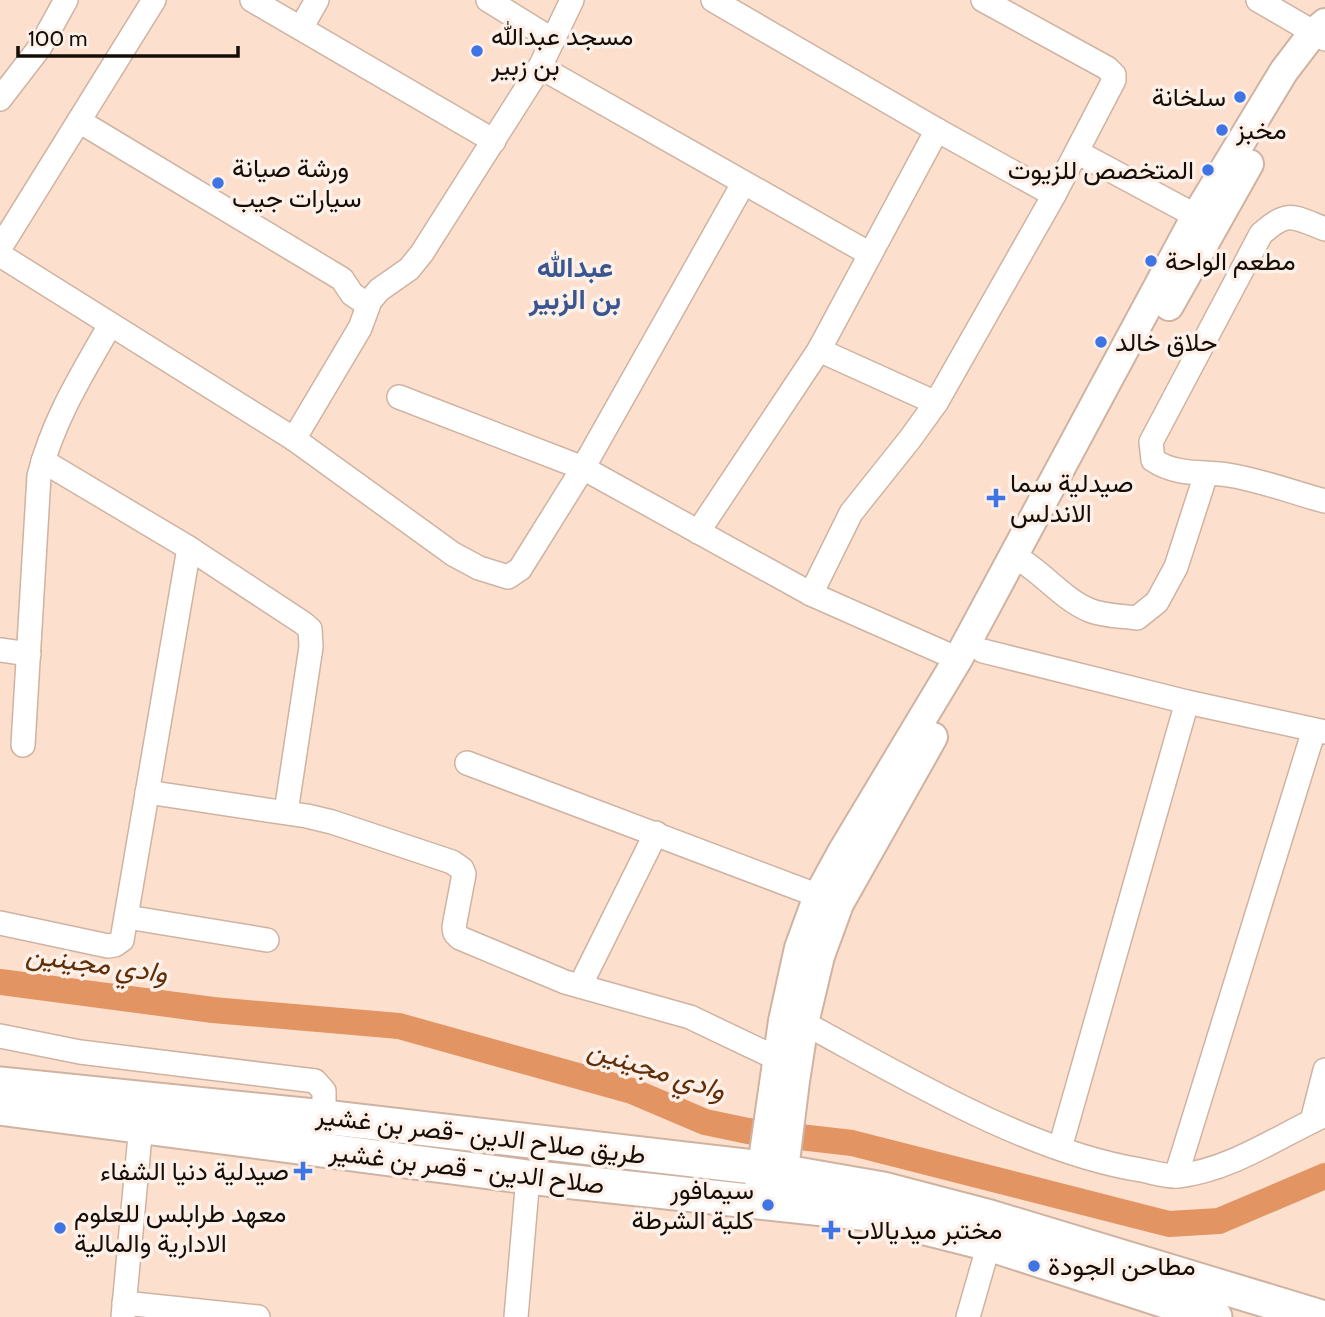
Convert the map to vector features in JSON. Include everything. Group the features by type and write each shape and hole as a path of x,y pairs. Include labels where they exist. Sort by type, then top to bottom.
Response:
{"highway":[{"name":"طريق صلاح الدين -قصر بن غشير","path":"0,1084 324,1117 883,1189 936,1202 1321,1317"},
{"name":"صلاح الدين - قصر بن غشير","path":"0,1108 528,1177 772,1175 870,1214 989,1244 1215,1317"}],"main road":[{"path":"1022,561 1196,216 1284,71 1322,36"},
{"path":"781,1072 804,1024 820,956 829,900 842,852 970,655 1277,114 1301,78 1322,36"},
{"path":"772,1175 781,1072 799,948 829,900"}],"street":[{"path":"0,99 40,47 66,0"},
{"path":"0,248 154,0"},
{"path":"252,0 494,141"},
{"path":"301,28 317,0"},
{"path":"488,0 553,40"},
{"path":"295,439 360,328 374,295 416,261 540,67 572,0"},
{"path":"713,0 1054,195"},
{"path":"811,594 850,513 936,403 1054,195 1112,85 1114,75 1107,68 984,0"},
{"path":"1258,0 1322,36"},
{"path":"540,67 870,254"},
{"path":"79,121 342,279 352,294 368,305"},
{"path":"698,532 819,350 937,130"},
{"path":"1077,152 1196,216"},
{"path":"0,256 295,439 431,540 480,568 500,576 514,575 583,468 743,184"},
{"path":"1325,229 1293,217 1277,220 1261,234 1150,442 1153,460 1164,468 1229,475 1325,501"},
{"path":"342,279 368,281 384,287"},
{"path":"23,745 38,491 43,461 62,410 110,325"},
{"path":"819,350 936,403"},
{"path":"399,397 583,468 811,594 970,655 1319,731 1176,1176"},
{"path":"43,461 189,548 310,629 311,647 286,812"},
{"path":"1022,561 1067,598 1090,611 1137,618 1157,603 1176,567 1206,474"},
{"path":"0,923 111,946 122,940 189,548"},
{"path":"0,650 29,654"},
{"path":"1060,1148 1187,702"},
{"path":"467,763 829,900"},
{"path":"147,792 286,812 332,822 452,862 462,869 464,874 454,927 460,938 580,986 690,1017 781,1072"},
{"path":"580,986 656,833"},
{"path":"127,918 267,940"},
{"path":"804,1024 949,1100 1060,1148 1111,1166 1176,1176 1228,1164 1318,1118 1325,1070"},
{"path":"0,1036 80,1052 315,1081 324,1091 324,1117"},
{"path":"141,1125 123,1310 258,1317"},
{"path":"516,1317 528,1177"},
{"path":"968,1317 989,1244"}],"waterway":[{"name":"وادي مجينين","path":"0,982 213,1010 399,1026 632,1091 705,1122 748,1131 852,1143 1169,1224 1219,1221 1325,1176"}],"place":[{"name":"مسجد عبدالله بن زبير","path":"477,51"},
{"name":"سلخانة","path":"1240,97"},
{"name":"مخبز","path":"1222,130"},
{"name":"المتخصص للزيوت","path":"1208,170"},
{"name":"ورشة صيانة سيارات جيب","path":"218,183"},
{"name":"مطعم الواحة","path":"1151,261"},
{"name":"حلاق خالد","path":"1101,342"},
{"name":"صيدلية سما الاندلس","path":"996,498"},
{"name":"صيدلية دنيا الشفاء","path":"303,1171"},
{"name":"سيمافور كلية الشرطة","path":"768,1205"},
{"name":"معهد طرابلس للعلوم الادارية والمالية","path":"60,1228"},
{"name":"مختبر ميديالاب","path":"831,1230"},
{"name":"مطاحن الجودة","path":"1034,1266"}],"district":[{"name":"عبدالله بن الزبير","path":"575,283"}]}
